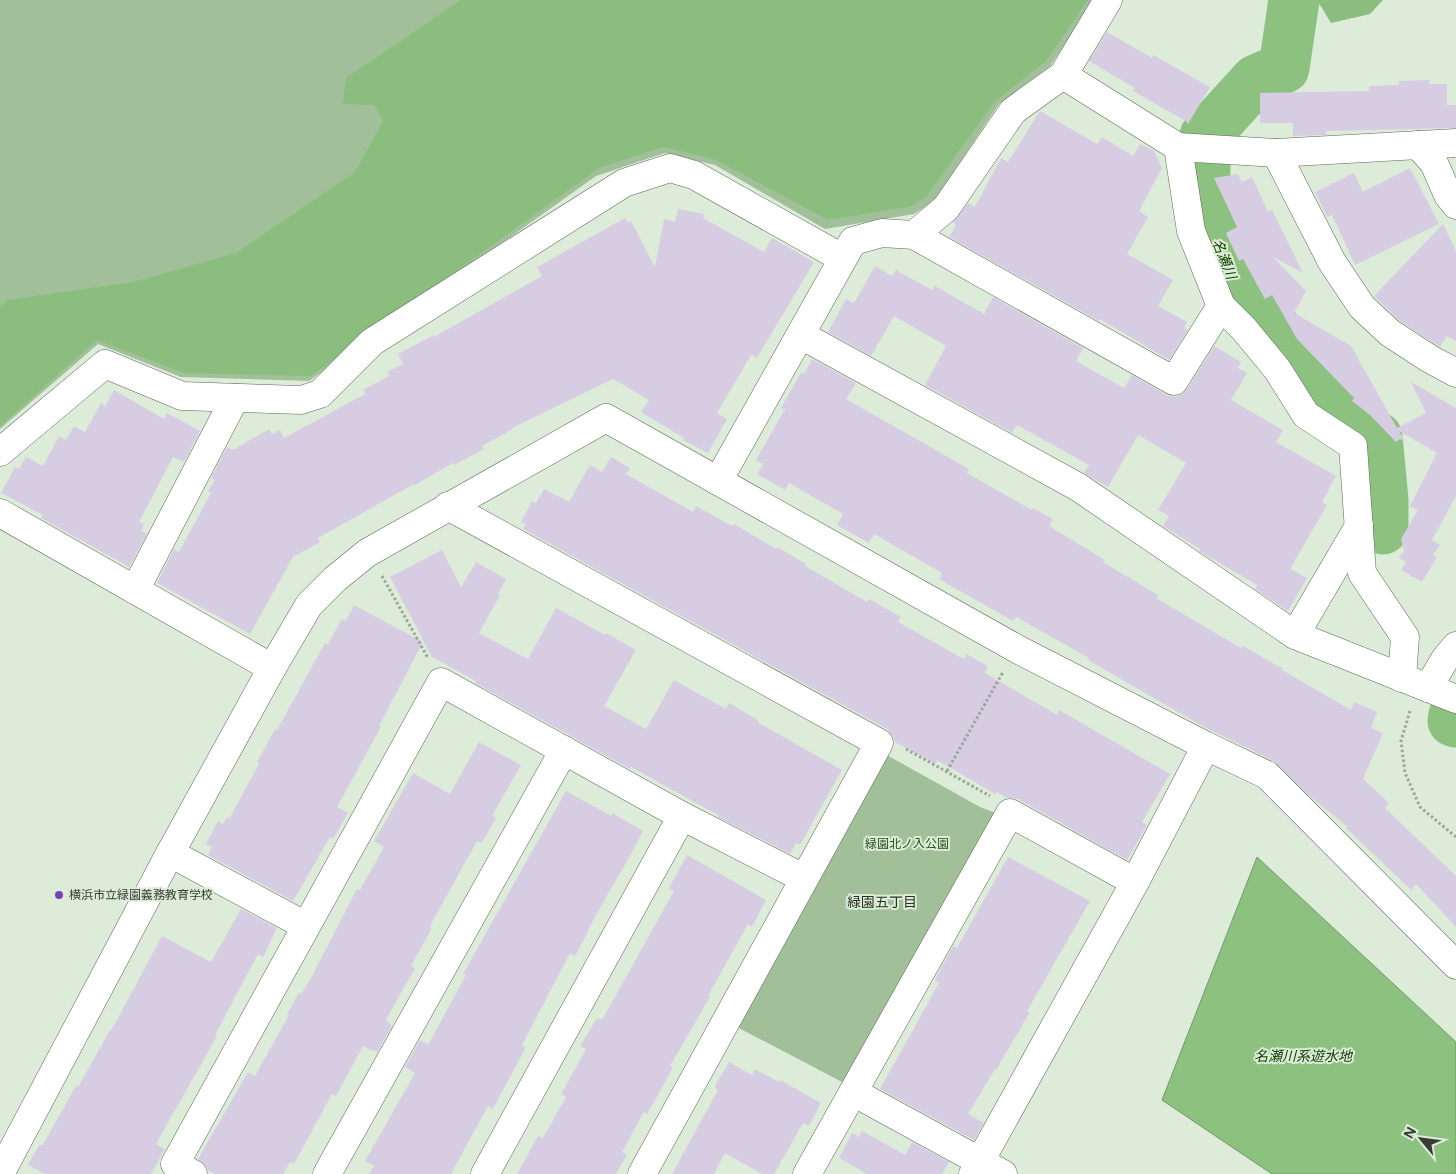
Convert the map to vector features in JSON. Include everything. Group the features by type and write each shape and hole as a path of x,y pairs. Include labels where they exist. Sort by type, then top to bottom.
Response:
{"street":[{"path":"914,235 946,208 1013,111 1063,75 1108,0"},
{"path":"1063,75 1178,147 1276,153 1456,143"},
{"path":"1418,145 1434,162 1448,195 1456,205"},
{"path":"1178,147 1191,231 1221,306 1244,329 1277,369 1306,415 1353,446 1362,573 1405,637 1416,683"},
{"path":"1276,153 1332,262 1362,307 1390,333 1430,359 1456,373"},
{"path":"0,452 105,364 182,396 301,400 320,394 372,342 624,183 670,168 694,175 842,258"},
{"path":"718,481 853,241 882,233 914,235 1174,381 1221,306"},
{"path":"801,336 1078,487 1295,635 1456,699"},
{"path":"135,590 235,398"},
{"path":"0,1174 170,853 309,605 335,579 367,553 606,418 1020,650 1206,746 1267,774 1456,965"},
{"path":"448,506 879,743 803,878 642,1174"},
{"path":"0,513 272,668"},
{"path":"1295,635 1359,526"},
{"path":"1416,683 1456,646"},
{"path":"193,1174 175,1164 441,682 682,816 803,878"},
{"path":"852,1092 986,1170 1206,746"},
{"path":"327,1174 564,750"},
{"path":"807,1174 1010,813 1134,882"},
{"path":"485,1174 682,816"},
{"path":"170,853 306,926"}],"path":[{"path":"381,574 431,662"},
{"path":"947,772 1009,661 1020,650"},
{"path":"1416,683 1401,741 1405,773 1420,806 1456,837"},
{"path":"879,743 903,747 991,797 1010,813"}],"green space":[{"path":"0,0 1095,0 1050,66 999,104 934,201 914,214 825,229 715,165 665,153 596,176 309,381 181,377 98,344 0,429"},
{"name":"緑園北ノ入公園","path":"885,754 980,807 996,813 844,1083 737,1027"}],"shaded area":[{"path":"461,0 1088,0 1046,61 995,101 927,196 912,206 828,220 714,159 663,147 599,168 311,376 184,373 97,340 0,426 0,307 7,300 134,282 236,253 355,172 383,121 374,105 343,104 346,78"},
{"path":"1317,0 1383,0 1370,14 1331,23"}],"water":[{"name":"名瀬川系遊水地","path":"1257,857 1456,1042 1456,1174 1272,1174 1162,1100"}],"building":[{"path":"1107,32 1152,58 1153,55 1210,87 1188,124 1186,121 1133,91 1135,88 1089,61"},
{"path":"1429,80 1429,84 1447,84 1447,105 1456,105 1456,128 1326,131 1326,135 1293,136 1293,123 1260,123 1260,93 1369,91 1369,86 1399,85 1399,81"},
{"path":"1040,111 1097,144 1102,137 1133,156 1140,144 1154,151 1162,168 1139,211 1148,217 1127,254 1173,280 1158,306 1187,322 1184,328 1188,330 1169,360 1100,319 1099,321 949,237 956,225 953,222 968,203 975,207 1001,158 1008,162"},
{"path":"1410,168 1439,224 1355,265 1332,215 1327,217 1315,192 1354,173 1363,192"},
{"path":"1238,174 1242,182 1252,177 1268,212 1272,210 1303,273 1273,257 1306,291 1294,313 1351,346 1397,428 1426,413 1411,382 1456,408 1456,496 1432,540 1440,545 1433,555 1437,557 1422,582 1401,570 1406,562 1399,558 1404,551 1401,539 1418,510 1410,506 1437,453 1399,431 1405,441 1400,439 1396,442 1370,415 1352,401 1354,398 1297,339 1272,295 1265,299 1243,259 1239,261 1226,233 1237,227 1214,178"},
{"path":"678,209 704,214 703,218 764,252 772,238 814,262 757,358 751,355 717,413 727,419 708,453 683,440 684,438 641,412 649,400 613,379 512,428 482,446 484,449 454,465 453,463 318,538 320,542 293,557 250,634 157,583 174,549 179,552 211,493 208,491 215,480 211,478 227,447 233,450 269,429 272,434 280,430 284,438 365,394 363,390 389,376 387,372 403,364 398,354 434,335 434,337 542,276 537,267 625,218 628,223 631,221 655,267 664,219 675,222"},
{"path":"1443,224 1456,251 1456,341 1447,336 1440,347 1400,321 1374,296"},
{"path":"875,266 892,276 896,270 932,290 935,286 984,314 993,297 1083,348 1076,361 1124,388 1132,375 1167,395 1173,397 1181,395 1187,389 1214,346 1241,362 1238,368 1247,373 1231,400 1283,430 1276,442 1336,476 1322,502 1327,505 1290,569 1307,578 1288,611 1255,589 1257,585 1199,551 1200,549 1163,526 1169,516 1158,510 1186,463 1138,435 1108,487 1084,473 1089,465 1017,425 1012,433 925,385 946,346 894,316 871,356 828,332 846,299 854,303"},
{"path":"812,359 856,383 846,399 969,469 967,473 1032,510 1033,508 1053,519 1049,526 1105,560 1103,562 1158,595 1156,598 1241,648 1243,646 1351,710 1354,702 1377,712 1371,728 1383,733 1363,779 1389,803 1385,808 1456,876 1456,927 1416,884 1411,890 1346,828 1348,827 1307,794 1274,761 1204,727 1016,617 1013,621 939,579 942,573 874,534 869,543 837,525 843,514 789,483 785,490 757,474 763,464 756,460 785,409 781,408 801,372 804,374"},
{"path":"114,390 164,419 167,413 200,431 184,462 173,457 139,522 144,524 141,531 147,534 129,567 41,518 43,515 1,493 15,467 19,469 26,457 43,466 59,436 66,440 74,426 85,432 101,403 105,406"},
{"path":"611,457 630,468 626,474 693,512 696,506 732,526 734,524 776,549 777,547 806,564 805,566 867,602 869,599 901,617 898,622 964,659 966,654 988,666 985,673 1057,715 1059,710 1170,774 1142,822 1147,825 1127,860 1018,799 1007,798 997,792 995,794 937,760 935,764 895,742 887,729 523,529 526,524 521,522 532,501 536,503 544,489 569,502 590,465 602,472"},
{"path":"442,550 461,587 476,562 506,579 498,594 500,595 479,633 528,659 556,608 636,650 604,706 646,729 674,680 726,709 729,703 758,720 757,722 842,770 800,845 796,843 790,854 718,817 718,815 631,767 630,769 432,657 390,577"},
{"path":"354,605 423,642 379,726 381,727 337,807 348,813 333,839 330,837 293,901 208,855 212,847 206,844 218,821 223,824 227,817 229,819 259,764 257,762 275,729 277,730 325,643 328,644 342,619 346,621"},
{"path":"479,742 521,765 492,816 496,818 482,843 477,841 430,926 432,928 411,966 415,968 386,1020 392,1026 377,1052 363,1046 336,1096 332,1094 294,1164 290,1162 283,1174 215,1174 208,1170 198,1159 248,1072 255,1076 299,993 301,994 311,978 357,889 360,890 384,847 374,841 413,773 450,794"},
{"path":"566,791 611,816 612,813 643,831 636,845 588,929 575,956 570,953 522,1045 526,1047 493,1109 488,1106 451,1174 369,1174 374,1166 365,1161 415,1073 405,1067 420,1040 428,1045 466,975 463,974"},
{"path":"687,855 766,900 752,927 748,924 708,996 710,997 670,1066 673,1068 647,1114 644,1112 622,1152 627,1155 616,1174 517,1174 538,1136 543,1138 566,1097 561,1094 586,1049 580,1046 597,1018 602,1020 674,891 669,888"},
{"path":"1008,857 1090,901 1027,1011 1030,1012 968,1114 984,1123 974,1140 880,1089 939,983 935,980 953,946 957,948"},
{"path":"241,909 277,928 263,957 258,954 215,1035 217,1036 156,1144 165,1149 151,1174 45,1174 28,1165 40,1144 42,1146 76,1086 78,1087 111,1031 162,936 211,962"},
{"path":"729,1062 752,1075 755,1069 779,1082 780,1080 821,1103 809,1126 803,1123 774,1174 762,1174 725,1153 714,1174 672,1174 718,1090 714,1088"},
{"path":"862,1131 905,1155 912,1142 949,1162 942,1174 867,1174 839,1158 852,1133 859,1137"}],"waterway":[{"name":"名瀬川","path":"1294,0 1284,68 1256,80 1205,136 1205,184 1210,224 1236,289 1267,319 1296,353 1322,398 1377,437 1383,500 1383,529"},
{"name":"名瀬川","path":"1454,715 1453,721 1456,722"}],"place":[{"name":"横浜市立緑園義務教育学校","path":"59,895"}],"district":[{"name":"緑園五丁目","path":"882,902"}]}
